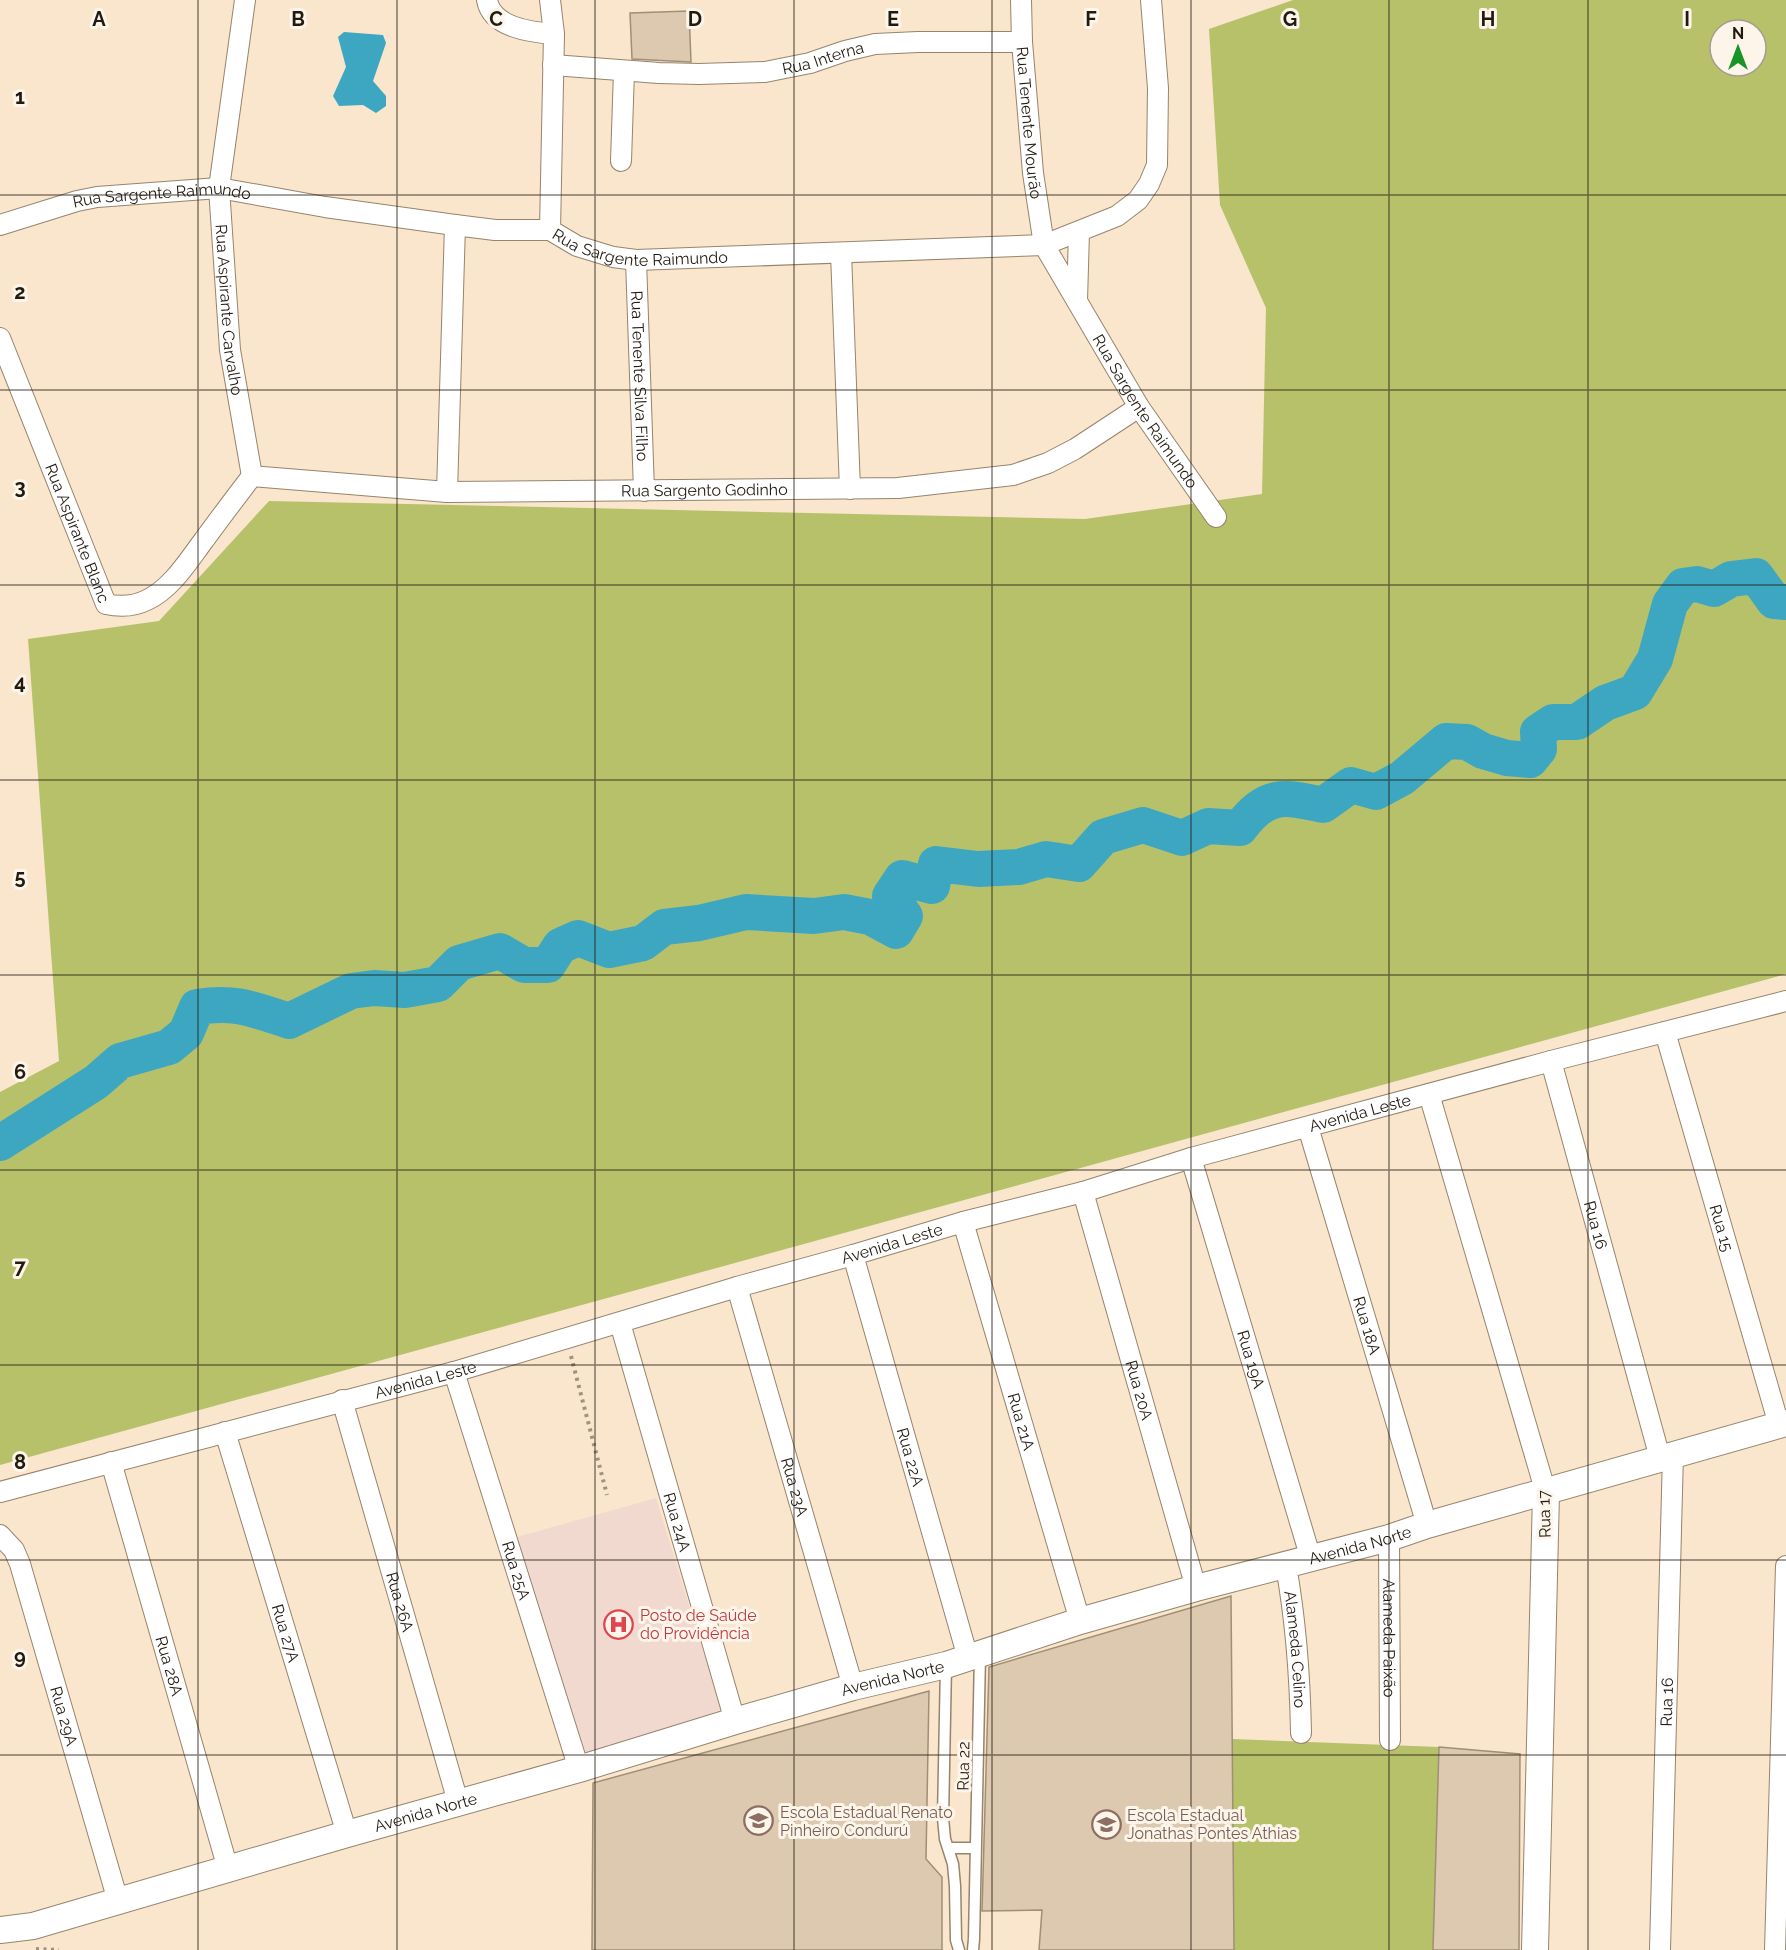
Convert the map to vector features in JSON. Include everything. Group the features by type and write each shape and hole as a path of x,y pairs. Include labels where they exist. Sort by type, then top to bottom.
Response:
{"street":[{"name":"Rua Aspirante Carvalho","path":"245,0 219,188 230,350 252,476"},
{"path":"487,0 496,17 508,24 521,29 554,34"},
{"path":"550,0 554,34 550,230"},
{"name":"Rua Tenente Mourão","path":"1021,0 1022,42 1033,173 1044,245"},
{"path":"1044,245 1117,216 1138,200 1149,184 1157,165 1158,88 1151,0"},
{"name":"Rua Interna","path":"553,65 699,74 765,72 810,63 875,44 1022,42"},
{"path":"621,161 624,71"},
{"name":"Rua Sargente Raimundo","path":"0,225 77,201 219,188 325,207 455,225 495,230 550,230 577,246 613,257 636,260 1044,245 1139,407 1215,517"},
{"path":"447,492 455,225"},
{"path":"1077,302 1079,232"},
{"path":"841,253 850,489"},
{"name":"Rua Tenente Silva Filho","path":"636,260 644,490"},
{"name":"Rua Aspirante Blanc","path":"0,338 106,604 132,606 148,600 163,590 178,575 252,476"},
{"name":"Rua Sargento Godinho","path":"252,476 447,492 898,488 1013,475 1048,463 1075,449 1139,407"},
{"name":"Avenida Leste","path":"0,1492 454,1372 737,1287 963,1222 1083,1192 1191,1158 1551,1061 1665,1032 1785,1006"},
{"name":"Rua 15","path":"1665,1032 1782,1424"},
{"name":"Rua 16","path":"1551,1061 1667,1456 1660,1950"},
{"name":"Rua 17","path":"1429,1094 1546,1493 1535,1950"},
{"name":"Rua 18A","path":"1308,1127 1427,1525"},
{"name":"Rua 19A","path":"1191,1158 1311,1559"},
{"name":"Rua 20A","path":"1083,1192 1196,1588"},
{"name":"Rua 21A","path":"963,1222 1080,1621"},
{"name":"Rua 22A","path":"854,1255 965,1659"},
{"name":"Rua 23A","path":"737,1287 853,1687"},
{"name":"Rua 24A","path":"620,1323 735,1721"},
{"name":"Rua 25A","path":"454,1372 579,1769"},
{"name":"Rua 26A","path":"342,1400 458,1802"},
{"name":"Avenida Norte","path":"0,1930 33,1926 346,1834 579,1769 853,1687 965,1659 1080,1621 1389,1538 1427,1525 1782,1424"},
{"name":"Rua 27A","path":"225,1432 346,1834"},
{"name":"Rua 28A","path":"111,1462 228,1869"},
{"name":"Rua 29A","path":"0,1535 14,1550 20,1564 118,1901"},
{"name":"Alameda Paixão","path":"1389,1538 1390,1740"},
{"name":"Alameda Celino","path":"1286,1566 1292,1599 1300,1680 1302,1733"},
{"path":"1775,1950 1784,1715 1786,1566"}],"lane":[{"name":"Rua 22","path":"959,1950 956,1940 953,1864 945,1839 943,1818 965,1659"},
{"name":"Rua 22","path":"965,1659 976,1848 973,1950"},
{"path":"949,1848 976,1848"}],"path":[{"path":"566,1338 607,1495"}],"shaded area":[{"name":"Posto de Saúde do Providência","path":"656,1498 721,1710 584,1758 517,1537"}],"green space":[{"path":"1293,0 1786,0 1786,974 0,1465 0,1092 59,1061 28,639 159,621 269,501 1085,519 1262,494 1266,308 1220,205 1209,29"},
{"path":"1232,1739 1439,1747 1433,1950 1234,1950"}],"water":[{"path":"344,32 383,35 386,43 373,81 386,96 386,106 376,113 363,105 339,106 333,96 346,67 338,37"}],"building":[{"path":"689,11 691,62 632,59 630,13"},
{"name":"Escola Estadual Jonathas Pontes Athias","path":"1231,1596 1234,1950 1039,1950 1042,1910 982,1911 989,1667"},
{"name":"Escola Estadual Renato Pinheiro Condurú","path":"929,1691 926,1859 942,1877 942,1950 592,1950 593,1783"},
{"path":"1439,1747 1520,1754 1519,1950 1433,1950"}],"waterway":[{"path":"0,1143 96,1082 120,1061 169,1047 186,1033 197,1007 233,1006 289,1021 351,991 374,988 405,990 438,984 459,963 500,951 524,965 548,965 560,946 578,938 609,950 643,943 664,927 699,923 746,912 814,916 844,912 870,917 896,931 905,916 890,896 902,878 932,886 936,864 978,869 1019,867 1046,859 1079,864 1103,837 1143,825 1182,838 1208,826 1240,828 1258,808 1276,800 1297,800 1323,805 1351,785 1376,792 1402,778 1446,741 1467,742 1483,751 1507,758 1530,760 1539,749 1538,732 1553,722 1577,722 1605,703 1635,692 1655,659 1670,604 1683,586 1697,584 1714,589 1731,579 1756,576 1774,601 1786,602"}],"place":[{"name":"Posto de Saúde do Providência","path":"619,1624"},
{"name":"Escola Estadual Renato Pinheiro Condurú","path":"759,1821"},
{"name":"Escola Estadual Jonathas Pontes Athias","path":"1106,1824"}]}
